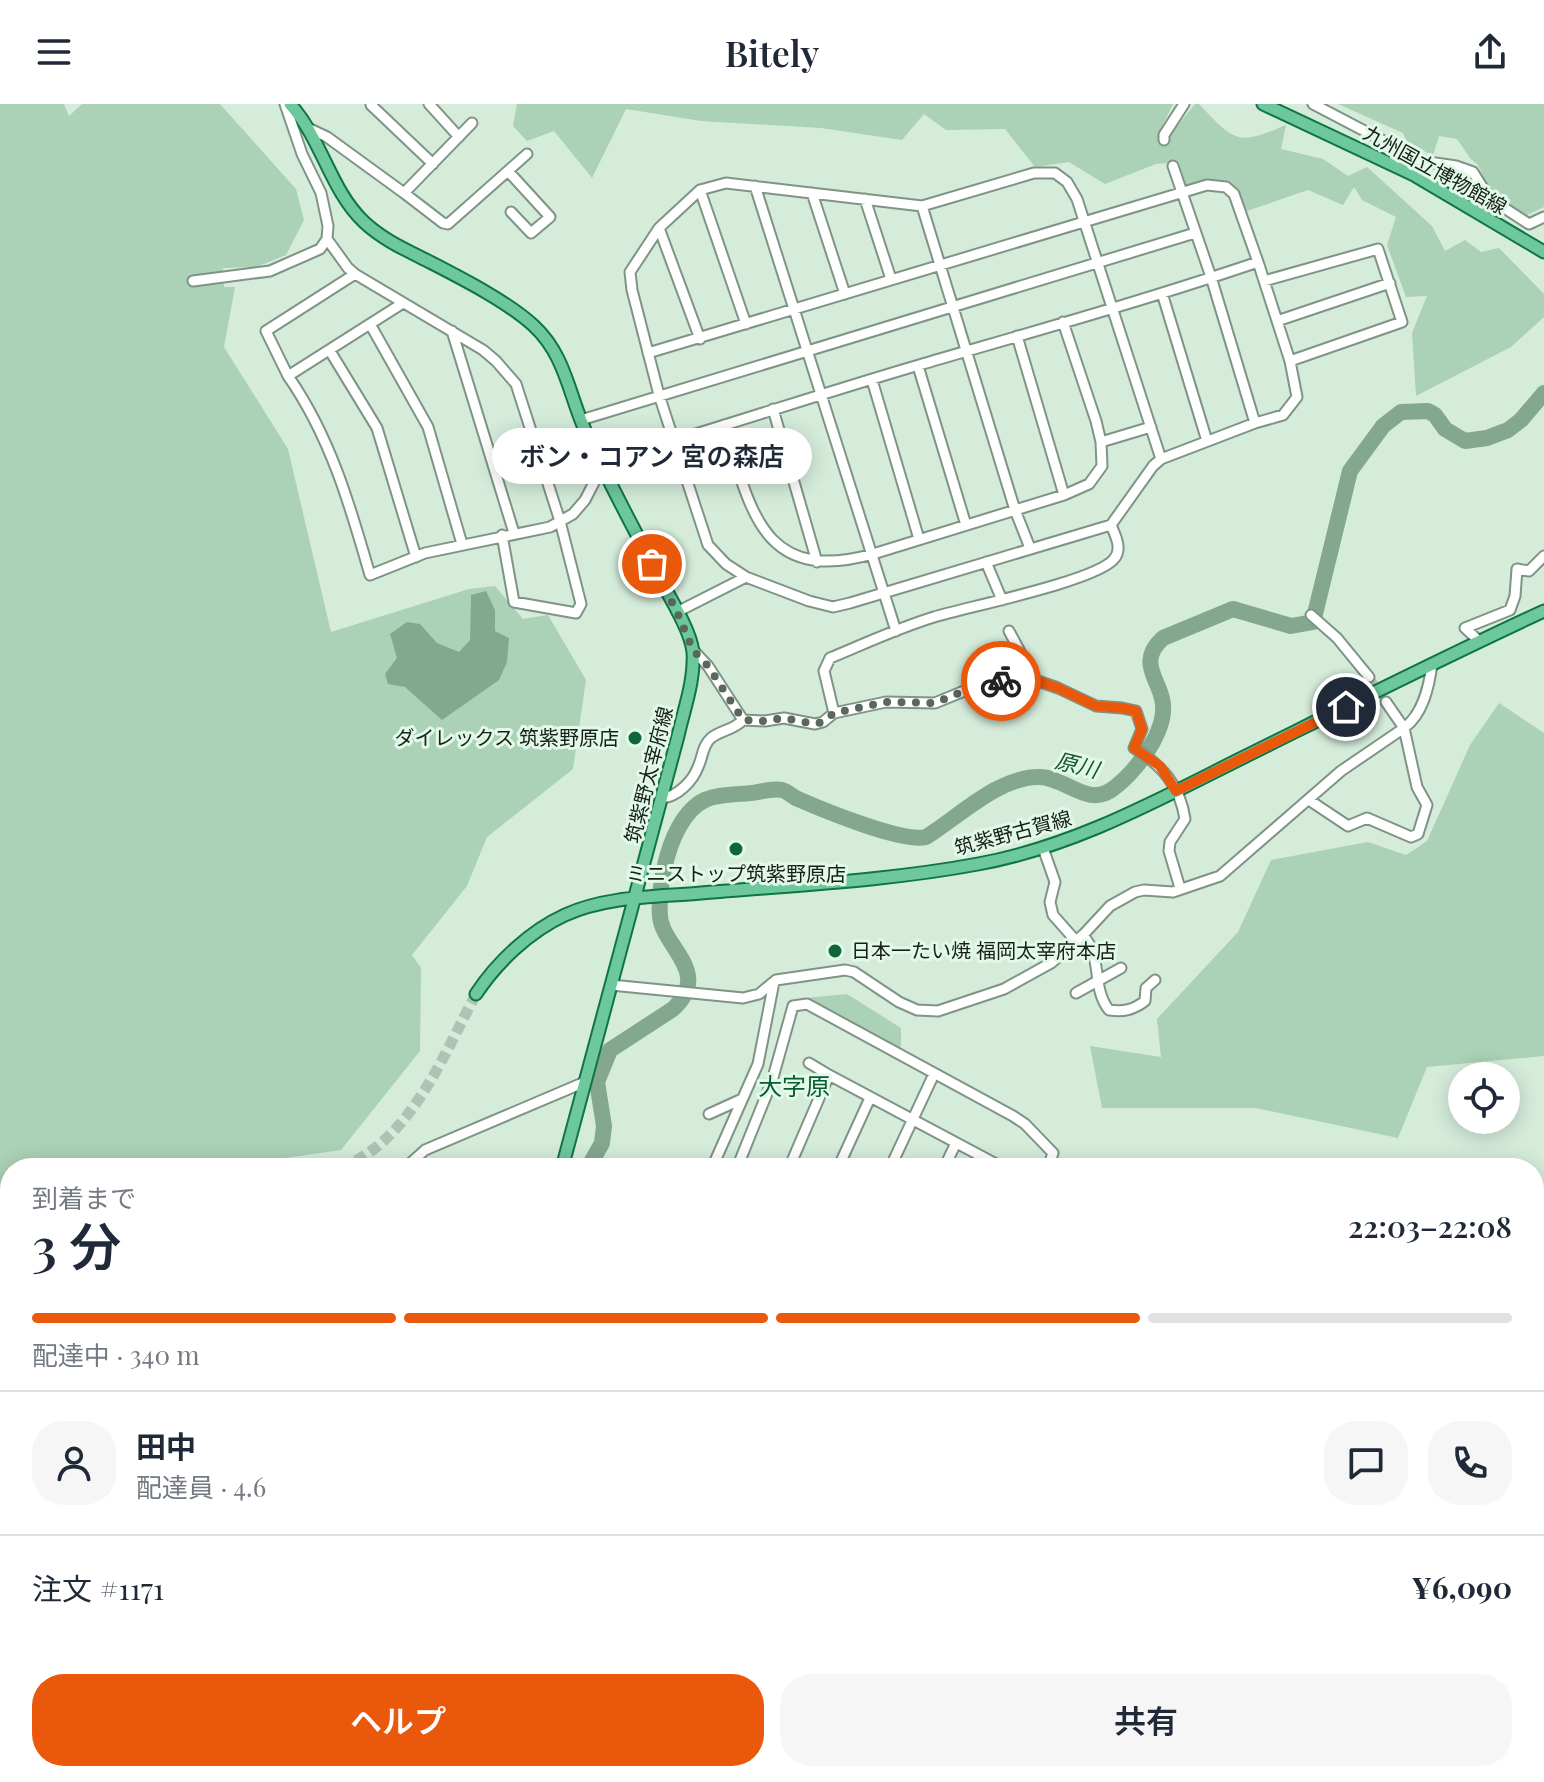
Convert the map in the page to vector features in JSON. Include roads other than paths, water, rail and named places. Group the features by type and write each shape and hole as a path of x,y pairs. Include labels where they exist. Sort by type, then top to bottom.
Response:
{"main road":[{"name":"筑紫野太宰府線","path":"287,104 310,129 346,199 362,221 381,237 469,282 532,324 550,343 563,365 581,420 602,467 677,612 693,650 691,680 662,798 642,898 611,985 565,1158"},
{"name":"九州国立博物館線","path":"1263,104 1414,175 1544,252"},
{"name":"筑紫野古賀線","path":"476,994 509,955 544,926 580,909 642,898 910,874 979,864 1063,842 1136,811 1544,611"}],"street":[{"path":"193,281 270,271 320,249 327,239 328,226 321,193 302,154 287,104"},
{"path":"429,104 459,137"},
{"path":"1164,140 1164,135 1184,104"},
{"path":"1313,104 1422,161 1473,172 1489,198 1529,224 1544,217"},
{"path":"371,105 433,164"},
{"path":"404,193 472,123"},
{"path":"310,129 327,137 448,224 527,154"},
{"path":"1173,166 1211,277 1255,423"},
{"path":"508,171 550,217 531,233 511,212"},
{"path":"648,353 796,310 891,279 1084,222 1183,191 1216,184 1234,194 1290,361 1297,397 1283,415 1161,459 1111,525 833,607 746,577 726,564 708,545 659,395 648,353 630,272 659,228 700,190 726,183 922,206 1034,173 1055,173 1067,182 1077,199 1084,222 1161,459"},
{"path":"755,186 810,351 896,631"},
{"path":"700,190 746,324"},
{"path":"812,193 845,294"},
{"path":"865,199 891,279"},
{"path":"922,206 1015,510 1030,548"},
{"path":"659,228 700,339"},
{"path":"581,420 1195,233"},
{"path":"327,239 355,274 452,331 496,361 516,384 560,521 581,604 576,613 514,602 502,535"},
{"path":"1264,281 1378,249 1390,283 1402,322 1290,361"},
{"path":"673,441 1258,262"},
{"path":"355,274 266,331 288,376 326,440 370,575 462,544 550,527 573,514 585,500 602,467"},
{"path":"1277,321 1390,283"},
{"path":"1162,293 1207,441"},
{"path":"288,376 403,303"},
{"path":"724,425 752,513 769,539 817,562 848,561 873,554 1064,495 1089,484 1102,466 1101,442 1063,322"},
{"path":"370,324 428,427 462,544"},
{"path":"452,331 514,533"},
{"path":"1017,336 1064,495"},
{"path":"330,351 377,428 416,557"},
{"path":"918,366 966,525"},
{"path":"872,380 919,539"},
{"path":"773,409 817,562"},
{"path":"1101,442 1151,427"},
{"path":"834,713 824,671 830,658 933,618 1081,576 1113,561 1119,546 1111,525"},
{"path":"1479,641 1465,628 1510,610 1515,596 1517,569 1529,571 1544,556"},
{"path":"986,562 1002,600"},
{"path":"677,612 746,577"},
{"path":"1311,615 1337,638 1369,677"},
{"path":"1009,631 1035,680"},
{"path":"693,650 708,666 743,720"},
{"path":"611,985 743,998 759,994 774,982 845,970 854,972 909,1008 938,1011 1004,989 1051,963 1110,906 1135,892 1173,892 1220,876 1341,771 1404,728 1419,712 1432,664"},
{"path":"662,798 668,798 685,787 698,767 708,740 735,728 743,720 784,718 815,724 834,713 886,702 935,703 986,682 1035,680 1096,706 1136,711 1142,729 1134,748 1166,773 1185,819 1170,842 1169,851 1180,888"},
{"path":"1309,800 1348,826 1367,818 1411,837 1418,834 1427,805 1417,787 1404,728 1386,702"},
{"path":"1043,848 1055,882 1050,902 1053,915 1079,938 1090,943 1096,983 1106,1007 1121,1012 1136,1008 1145,1001 1146,988 1155,980"},
{"path":"1076,993 1121,968"},
{"path":"716,1158 758,1064 774,982"},
{"path":"741,1158 772,1081 793,1006 807,1004 1025,1124 1053,1153 1051,1158"},
{"path":"809,1063 985,1158"},
{"path":"895,1158 934,1074"},
{"path":"793,1158 829,1075"},
{"path":"416,1158 425,1150 585,1082"},
{"path":"843,1158 870,1098"},
{"path":"709,1114 742,1099"},
{"path":"949,1158 956,1143"}],"waterway":[{"name":"原川","path":"594,1158 602,1143 604,1126 597,1082 610,1050 673,1009 684,996 688,983 687,971 663,927 660,894 670,847 679,827 693,808 718,796 778,790 863,824 915,838 926,837 994,790 1024,779 1049,778 1086,794 1104,794 1130,773 1146,754 1157,733 1163,702 1153,674 1151,657 1163,638 1233,609 1291,626 1313,622 1350,471 1383,426 1401,412 1428,411 1445,429 1465,441 1487,438 1508,430 1521,420 1544,393"}],"tunnel":[{"path":"1369,677 1386,702"},
{"path":"360,1158 387,1138 406,1117 437,1069 476,994"}],"place":[{"name":"ボン・コアン 宮の森店","path":"652,564"},
{"name":"ダイレックス 筑紫野原店","path":"635,738"},
{"name":"ミニストップ筑紫野原店","path":"736,849"},
{"name":"日本一たい焼 福岡太宰府本店","path":"835,951"}],"district":[{"name":"大字原","path":"794,1087"}]}
